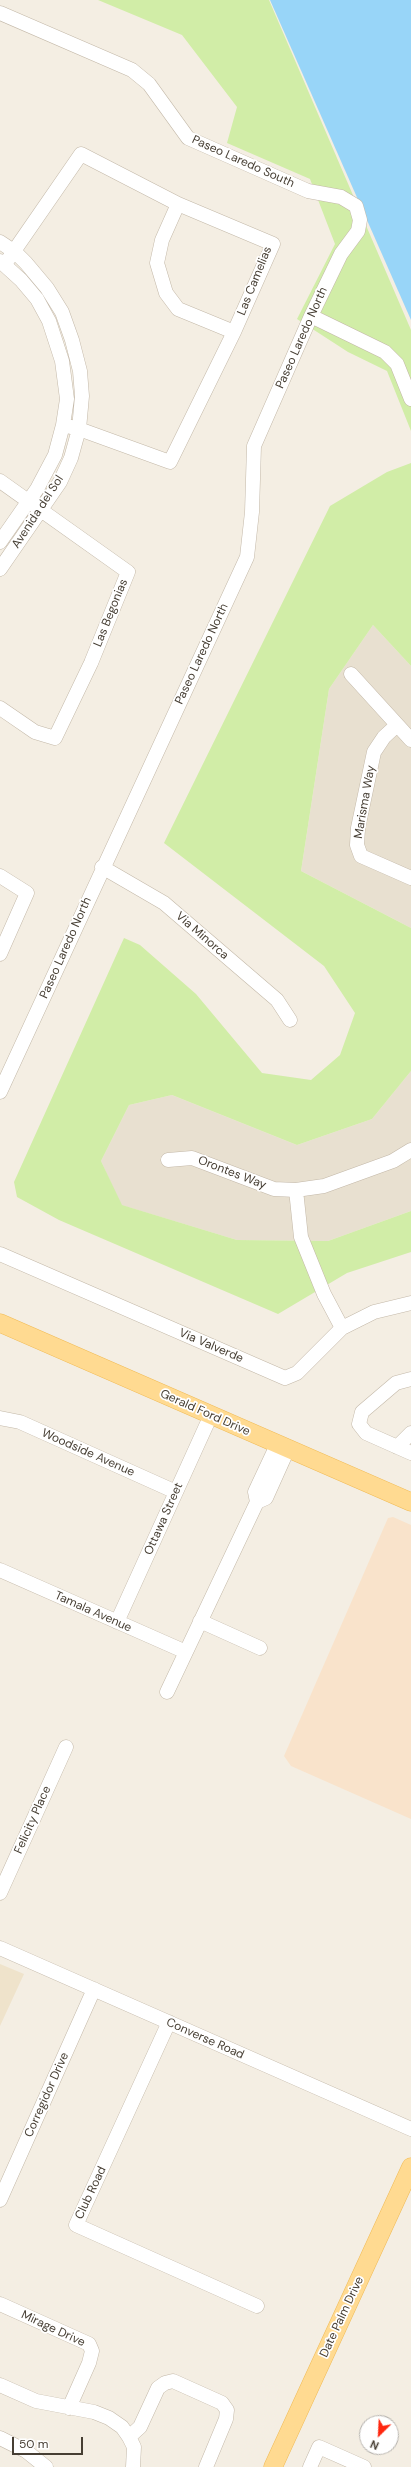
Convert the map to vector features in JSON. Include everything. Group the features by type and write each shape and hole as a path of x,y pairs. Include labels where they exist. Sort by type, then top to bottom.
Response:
{"main road":[{"name":"Gerald Ford Drive","path":"0,1322 411,1502"},
{"name":"Date Palm Drive","path":"273,2467 411,2168"}],"street":[{"name":"Paseo Laredo South","path":"0,13 132,70 149,84 188,138 308,191 341,197 356,206"},
{"name":"Las Camelias","path":"3,263 15,252 81,154 178,204 273,244 234,332 170,462 79,429 63,425"},
{"path":"178,204 162,240 157,262 166,293 178,309 234,332"},
{"name":"Paseo Laredo North","path":"0,1092 102,867 247,557 252,512 254,446 311,316 341,254 358,231 360,220 356,206"},
{"name":"Avenida del Sol","path":"0,242 15,252 47,288 62,312 80,371 82,396 79,429 71,458 60,482 0,569"},
{"name":"Avenida del Sol","path":"0,542 28,502 55,455 63,425 66,399 62,361 58,344 49,321 37,299 3,263"},
{"path":"311,316 385,352 397,364 411,399"},
{"name":"Las Begonias","path":"0,481 40,511 128,572 91,663 55,738 35,732 0,708"},
{"path":"351,674 411,740"},
{"name":"Marisma Way","path":"397,725 384,737 374,752 358,828 357,845 361,856 411,878"},
{"name":"Via Minorca","path":"102,867 164,903 277,1000 290,1020"},
{"path":"0,876 27,893 0,954"},
{"name":"Orontes Way","path":"168,1160 192,1158 274,1189 296,1190 324,1186 393,1162 411,1150"},
{"path":"296,1190 301,1237 324,1294 342,1328"},
{"name":"Via Valverde","path":"0,1254 285,1378 297,1373 342,1328 374,1312 411,1303"},
{"path":"411,1379 396,1383 362,1412 359,1424 366,1433 411,1453"},
{"name":"Ottawa Street","path":"117,1622 211,1415"},
{"name":"Woodside Avenue","path":"0,1418 20,1422 176,1492"},
{"path":"397,1447 411,1433"},
{"path":"168,1692 257,1502 266,1498 264,1487 283,1447"},
{"name":"Tamala Avenue","path":"0,1570 186,1652"},
{"path":"200,1621 260,1648"},
{"name":"Felicity Place","path":"0,1893 5,1869 66,1747"},
{"name":"Converse Road","path":"0,1948 411,2129"},
{"name":"Corregidor Drive","path":"0,2200 94,1989"},
{"name":"Club Road","path":"169,2022 76,2225 257,2306"},
{"name":"Mirage Drive","path":"0,2304 89,2344 92,2351 89,2363 69,2408"},
{"path":"129,2437 140,2427 158,2388 164,2383 173,2381 222,2403 228,2410 226,2419 206,2467"},
{"path":"0,2385 36,2401 94,2412 109,2418 122,2427 129,2437 134,2447 135,2466"},
{"path":"0,2438 26,2451 45,2467"},
{"path":"310,2467 319,2447 364,2467"}],"shaded area":[{"path":"373,625 411,666 411,928 301,871 329,689"},
{"path":"411,1071 411,1211 328,1241 237,1240 121,1205 101,1161 129,1105 172,1095 297,1145 372,1119"},
{"path":"393,1517 411,1525 411,1819 291,1766 284,1756 388,1518"},
{"path":"0,1964 24,1974 0,2026"}],"green space":[{"path":"98,0 269,0 411,330 411,431 387,371 348,352 297,319 335,244 310,179 227,143 237,107 182,35"},
{"path":"411,463 411,666 373,625 329,689 301,871 411,928 411,1071 372,1119 297,1145 172,1095 129,1105 101,1161 122,1205 237,1240 328,1241 411,1211 411,1252 347,1273 278,1314 59,1220 17,1197 14,1182 124,938 140,945 196,994 262,1073 311,1080 340,1055 355,1013 324,966 164,843 330,506 387,472"}],"water":[{"path":"270,0 411,0 411,320"}]}
